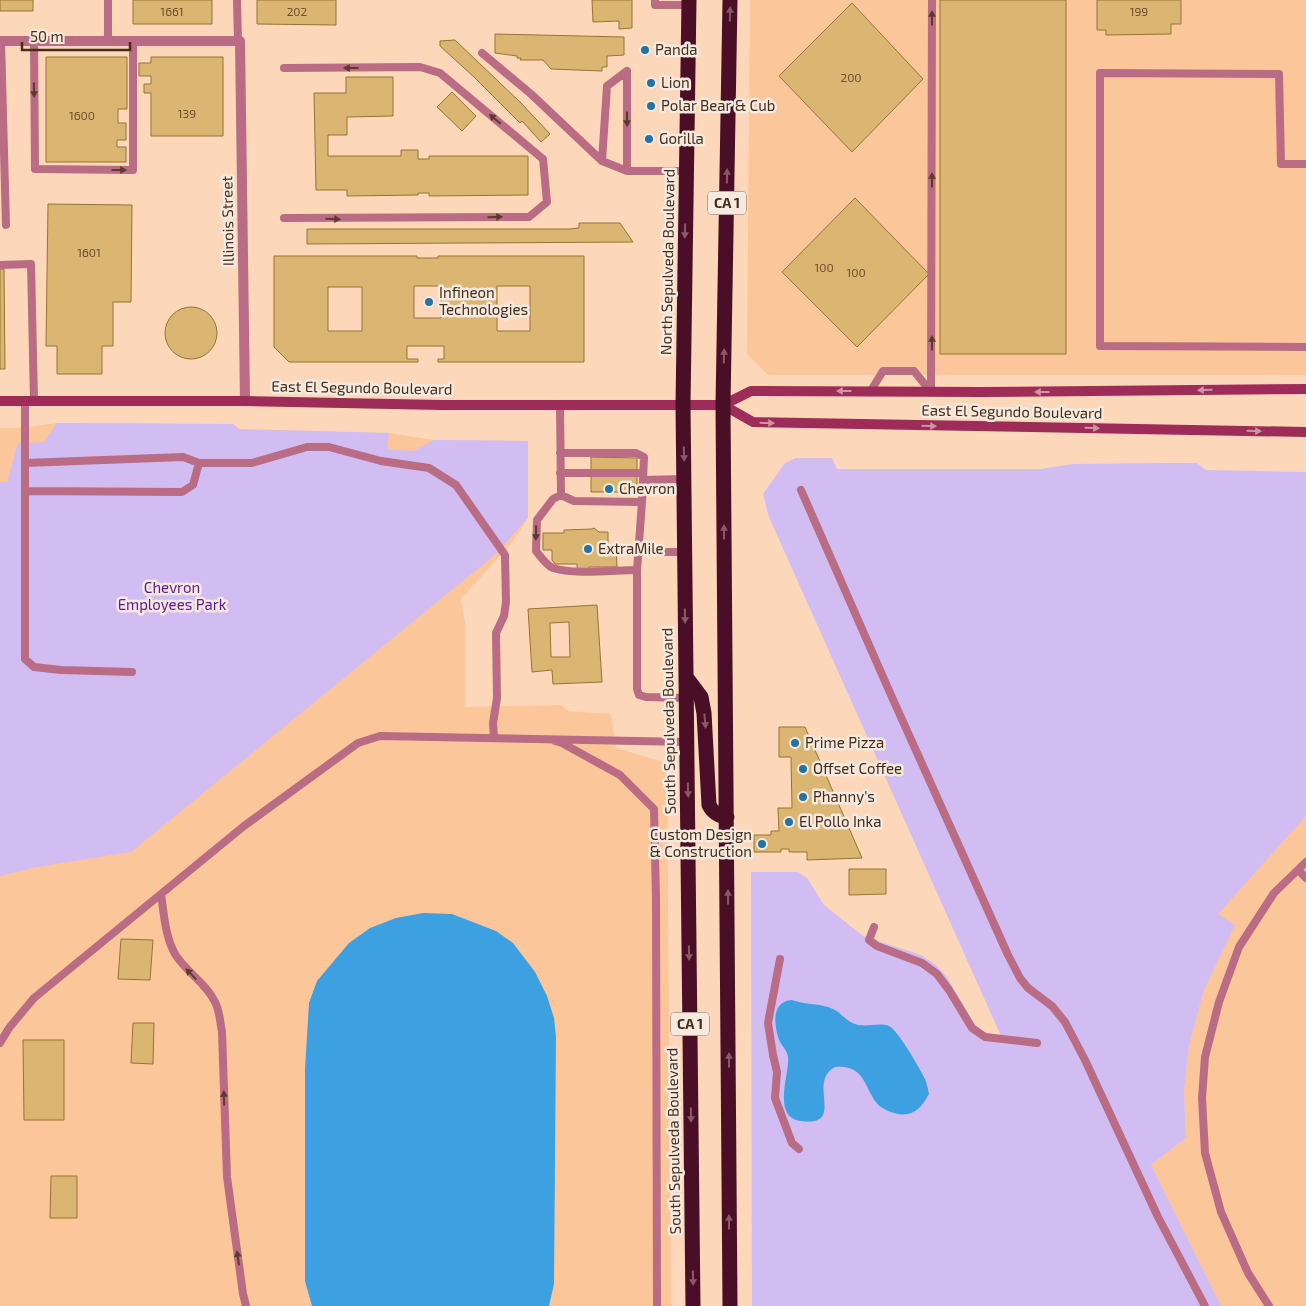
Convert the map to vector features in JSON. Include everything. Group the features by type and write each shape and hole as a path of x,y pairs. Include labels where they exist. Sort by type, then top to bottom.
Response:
{"highway":[{"name":"CA 1","path":"730,0 723,405 730,1306"},
{"name":"North Sepulveda Boulevard","path":"683,405 689,2"},
{"name":"South Sepulveda Boulevard","path":"683,405 693,1306"},
{"path":"686,677 701,697 704,712 709,805 713,812 727,817"}],"main road":[{"name":"East El Segundo Boulevard","path":"0,401 245,401 442,405 723,405 751,391 931,392 1306,389"},
{"name":"East El Segundo Boulevard","path":"723,405 753,422 1306,432"}],"street":[{"path":"1,42 239,41"},
{"name":"Illinois Street","path":"239,41 245,401"}],"lane":[{"path":"108,0 108,42"},
{"path":"237,0 239,41"},
{"path":"655,0 655,4 689,2"},
{"path":"931,392 932,0"},
{"path":"1,42 6,225"},
{"path":"34,42 35,169 133,170 133,42"},
{"path":"482,53 531,94 602,161 627,171 686,171"},
{"path":"284,68 420,67 440,73 543,159 547,202 529,217 284,218"},
{"path":"602,161 607,86 628,70 627,171"},
{"path":"1306,164 1281,164 1279,74 1100,73 1100,346 1306,347"},
{"path":"0,265 31,264 29,401 25,462 26,659 34,666 61,670 132,672"},
{"path":"870,392 883,371 914,371 931,392"},
{"path":"560,405 561,495"},
{"path":"25,462 183,457 200,463 252,463 307,447 329,446 381,461 429,468 456,485 505,555 506,602 504,616 496,633 497,698 493,723 494,738"},
{"path":"560,453 636,453 644,457 637,570 637,689 639,695 646,697 686,698"},
{"path":"25,491 182,492 193,485 200,463"},
{"path":"560,473 684,479"},
{"path":"801,490 1008,955 1020,978 1028,988 1052,1006 1064,1022 1085,1060 1158,1217 1205,1306"},
{"path":"637,570 567,570 551,567 536,551 537,520 552,499 561,495 574,501 642,502"},
{"path":"639,552 685,552"},
{"path":"0,1043 8,1028 34,998 244,826 358,743 380,736 687,742"},
{"path":"544,739 562,743 620,775 654,809 656,898 656,1306"},
{"path":"1269,1306 1248,1274 1221,1212 1205,1153 1202,1098 1205,1051 1219,1002 1239,948 1274,893 1306,862"},
{"path":"1298,870 1306,878"},
{"path":"161,894 167,933 175,954 216,1002 222,1032 228,1177 246,1306"},
{"path":"874,927 869,940 877,946 922,963 937,974 972,1028 985,1037 1037,1043"},
{"path":"780,959 768,1023 778,1072 775,1098 792,1143 800,1149"}],"shaded area":[{"path":"750,0 1306,0 1306,375 768,375 747,354"},
{"path":"57,423 233,424 239,429 389,433 434,440 528,441 528,518 514,540 461,599 465,624 465,707 562,705 568,711 611,714 616,748 667,763 671,1306 0,1306 0,428"},
{"path":"1306,816 1306,1306 1221,1306 1151,1165 1186,1138 1184,1090 1189,1046 1204,990 1234,925 1217,914"}],"green space":[{"name":"Chevron Employees Park","path":"57,423 233,424 239,429 389,433 387,449 414,451 434,440 528,441 528,518 497,553 131,852 37,867 0,876 0,482 7,482 18,443 44,442"},
{"path":"796,458 832,458 837,469 1041,469 1073,464 1197,463 1206,470 1306,472 1306,816 1218,914 1235,925 1204,990 1189,1046 1184,1090 1186,1138 1151,1165 1221,1306 752,1306 751,872 798,872 807,878 824,905 863,936 921,955 936,965 947,977 974,1023 983,1032 1001,1036 769,517 763,494 785,463"}],"water":[{"path":"423,913 452,914 496,931 513,943 535,972 547,996 554,1018 556,1037 554,1284 549,1306 312,1306 305,1281 305,1069 309,1003 317,981 349,943 370,928 396,918"},
{"path":"792,1000 836,1010 848,1021 855,1024 885,1025 893,1029 919,1067 926,1081 929,1094 925,1101 912,1113 901,1114 888,1111 877,1104 858,1073 845,1067 835,1067 827,1074 824,1083 824,1111 822,1117 814,1121 801,1121 792,1118 787,1112 784,1103 788,1057 786,1050 779,1040 775,1021 777,1009 780,1005 785,1001"}],"building":[{"path":"0,0 33,0 33,11 0,11"},
{"path":"133,0 212,0 212,24 133,24"},
{"path":"257,0 336,0 336,25 257,24"},
{"path":"592,0 632,0 632,28 619,29 619,21 593,22"},
{"path":"940,0 1066,0 1066,354 940,354"},
{"path":"1097,0 1181,0 1181,24 1171,24 1171,34 1106,35 1106,30 1097,30"},
{"path":"852,3 923,79 852,152 779,76"},
{"path":"495,34 624,37 624,55 607,56 607,67 602,67 602,71 551,69 543,60 520,60 521,58 517,58 517,56 495,53"},
{"path":"455,40 521,103 550,134 541,142 522,121 520,123 440,46 440,41"},
{"path":"46,57 127,57 127,109 118,109 118,123 126,123 126,140 117,140 117,147 126,147 126,162 46,162"},
{"path":"151,57 223,57 223,136 151,136 151,93 144,93 144,84 151,84 151,76 139,76 139,63 151,63"},
{"path":"346,77 393,77 393,116 347,117 347,135 328,135 328,156 401,156 401,150 418,150 418,159 429,159 429,156 528,156 528,195 429,196 429,193 418,193 418,195 347,196 347,190 316,190 314,93 346,93"},
{"path":"452,92 476,116 462,131 437,107"},
{"path":"855,198 929,274 857,347 782,272"},
{"path":"48,204 132,205 131,302 113,302 113,346 102,346 102,374 57,374 57,346 46,346"},
{"path":"579,223 620,223 633,242 307,244 307,229 569,229 579,228"},
{"path":"274,256 417,256 417,258 438,258 438,256 584,256 584,362 438,362 438,359 444,359 444,346 407,346 407,359 418,359 418,362 289,362 274,347","holes":["414,286 441,286 441,318 414,318","497,286 530,286 530,331 497,331","328,287 362,287 362,331 328,331"]},
{"path":"0,269 4,269 5,369 0,369"},
{"path":"186,307 196,307 210,314 217,328 217,338 210,352 196,359 186,359 176,355 169,348 165,338 165,328 169,318 176,311"},
{"path":"591,457 637,458 637,492 591,492"},
{"path":"594,528 599,532 608,532 608,547 616,546 617,567 589,567 589,569 577,570 577,564 555,564 552,560 552,550 543,550 543,533 564,533 564,530"},
{"path":"597,605 602,682 553,684 552,670 532,672 528,609","holes":["569,622 570,657 551,657 550,623"]},
{"path":"779,727 805,727 862,858 807,860 807,852 789,852 789,849 781,849 781,852 754,852 754,835 771,835 771,831 779,831 778,808 792,808 791,757 779,757"},
{"path":"849,869 886,869 886,894 849,895"},
{"path":"121,939 153,940 150,980 118,979"},
{"path":"133,1023 154,1023 153,1064 131,1063"},
{"path":"23,1040 64,1040 64,1120 24,1120"},
{"path":"51,1176 77,1176 77,1218 50,1218"}],"place":[{"name":"Panda","path":"645,50"},
{"name":"Lion","path":"651,83"},
{"name":"Polar Bear & Cub","path":"651,106"},
{"name":"Gorilla","path":"649,139"},
{"name":"Infineon Technologies","path":"429,302"},
{"name":"Chevron","path":"609,489"},
{"name":"ExtraMile","path":"588,549"},
{"name":"Prime Pizza","path":"795,743"},
{"name":"Offset Coffee","path":"803,769"},
{"name":"Phanny's","path":"803,797"},
{"name":"El Pollo Inka","path":"789,822"},
{"name":"Custom Design & Construction","path":"762,844"}]}
